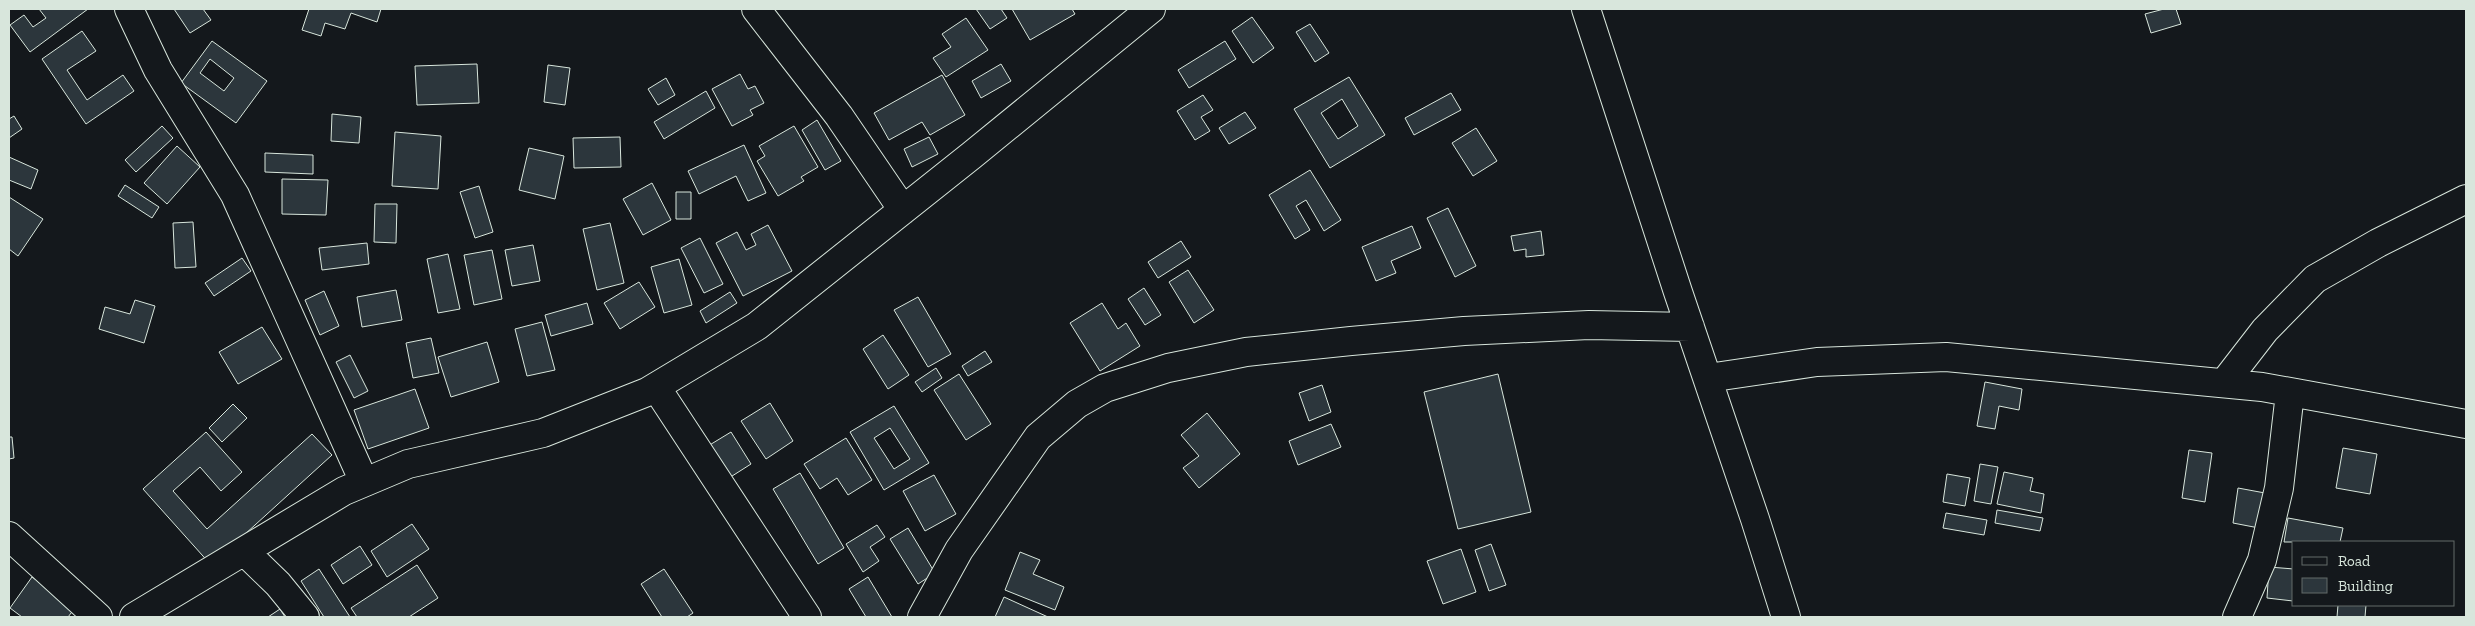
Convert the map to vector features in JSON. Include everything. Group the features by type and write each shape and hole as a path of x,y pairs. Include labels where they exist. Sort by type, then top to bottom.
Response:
{"street":[{"path":"129,9 158,70 235,195 364,482"},
{"path":"756,9 839,116 903,210"},
{"path":"134,617 344,491 364,482 408,464 543,433 656,387 756,326 903,210 1151,9"},
{"path":"1586,9 1786,617"},
{"path":"2224,383 2265,330 2315,279 2378,243 2466,199"},
{"path":"922,617 959,550 1038,437 1077,404 1105,388 1168,368 1246,352 1464,331 1580,326 1690,327"},
{"path":"1708,378 1817,362 1946,358 2224,383 2466,424"},
{"path":"656,387 807,617"},
{"path":"2238,617 2264,551 2279,488 2290,393"},
{"path":"9,536 98,617"},
{"path":"244,551 278,584 305,617"}],"building":[{"path":"39,9 88,9 30,52 10,25 24,15 33,27 46,18"},
{"path":"174,9 203,9 211,20 190,33"},
{"path":"309,9 381,9 377,22 351,13 345,29 325,23 321,36 302,30"},
{"path":"976,9 1001,9 1007,18 990,29"},
{"path":"1012,9 1072,9 1075,14 1030,40"},
{"path":"2164,9 2176,9 2181,24 2151,33 2145,14"},
{"path":"1252,17 1274,48 1253,63 1232,31"},
{"path":"966,18 988,50 946,77 933,58 951,47 942,34"},
{"path":"1310,24 1329,53 1315,62 1296,32"},
{"path":"82,31 96,51 67,70 87,100 123,75 134,91 86,124 42,59"},
{"path":"212,41 267,81 236,123 181,83","holes":["210,59 234,78 224,91 200,73"]},
{"path":"1225,41 1236,59 1189,88 1178,70"},
{"path":"477,64 479,103 417,105 415,66"},
{"path":"1001,64 1011,81 981,98 972,81"},
{"path":"548,65 570,68 565,105 544,102"},
{"path":"740,74 748,89 755,86 764,103 750,110 753,115 732,126 712,89"},
{"path":"942,75 965,115 930,135 922,122 889,140 874,113"},
{"path":"1349,77 1385,135 1330,168 1294,109","holes":["1342,99 1358,126 1338,139 1321,113"]},
{"path":"666,78 675,95 658,105 648,89"},
{"path":"706,91 715,108 664,139 654,122"},
{"path":"1451,93 1461,110 1414,135 1405,118"},
{"path":"1203,95 1213,110 1201,117 1210,131 1195,140 1177,111"},
{"path":"1245,112 1256,128 1229,144 1219,128"},
{"path":"332,114 361,117 359,143 331,141"},
{"path":"14,116 22,129 9,138 9,119"},
{"path":"817,120 841,161 825,170 802,130"},
{"path":"162,126 173,138 136,172 125,160"},
{"path":"794,126 818,167 801,177 804,181 778,196 757,161 765,156 759,146"},
{"path":"1476,128 1497,161 1473,176 1452,143"},
{"path":"395,132 441,136 438,189 392,186"},
{"path":"620,137 621,167 574,168 573,138"},
{"path":"929,137 938,154 912,167 904,149"},
{"path":"744,145 766,193 748,201 736,176 699,194 688,171"},
{"path":"177,146 200,167 167,204 144,183"},
{"path":"529,148 564,156 555,199 519,190"},
{"path":"265,153 313,155 313,174 265,172"},
{"path":"9,157 38,170 31,189 9,180"},
{"path":"1310,170 1341,220 1324,231 1306,200 1296,206 1310,230 1295,239 1269,195"},
{"path":"282,179 328,180 326,215 282,214"},
{"path":"652,183 671,220 643,235 623,199"},
{"path":"125,185 159,207 152,218 118,196"},
{"path":"479,186 493,232 475,238 460,192"},
{"path":"676,192 691,192 691,219 676,219"},
{"path":"9,197 43,219 18,256 9,249"},
{"path":"375,204 397,204 396,243 374,242"},
{"path":"1448,208 1476,266 1455,277 1427,218"},
{"path":"193,222 196,267 175,268 173,223"},
{"path":"610,223 624,283 597,290 583,229"},
{"path":"768,225 792,271 743,296 716,243 737,232 746,250 756,245 751,234"},
{"path":"1412,226 1421,248 1391,261 1396,273 1376,281 1362,247"},
{"path":"1541,231 1544,255 1526,257 1526,249 1514,251 1511,236"},
{"path":"700,238 723,284 704,293 681,248"},
{"path":"1181,241 1191,257 1158,278 1148,262"},
{"path":"367,243 369,264 322,270 319,248"},
{"path":"533,245 540,281 512,286 505,250"},
{"path":"492,250 502,299 474,305 464,255"},
{"path":"448,254 460,309 438,313 427,259"},
{"path":"242,258 251,271 214,296 205,283"},
{"path":"679,259 692,305 664,313 651,267"},
{"path":"1188,270 1214,310 1194,323 1169,282"},
{"path":"639,282 655,307 620,329 604,303"},
{"path":"1144,288 1161,315 1145,325 1128,299"},
{"path":"396,290 402,320 362,327 357,297"},
{"path":"324,291 339,326 320,335 305,300"},
{"path":"730,292 737,303 706,323 700,311"},
{"path":"918,297 951,354 928,367 894,310"},
{"path":"135,300 155,306 144,343 99,329 105,307 130,314"},
{"path":"587,303 593,324 551,336 545,315"},
{"path":"1102,303 1118,329 1126,323 1140,346 1100,371 1070,323"},
{"path":"542,322 555,370 527,376 515,329"},
{"path":"262,327 282,359 238,384 219,352"},
{"path":"883,335 909,375 888,389 863,349"},
{"path":"431,338 439,373 413,378 406,343"},
{"path":"487,342 499,382 451,397 438,357"},
{"path":"985,351 992,362 968,376 962,366"},
{"path":"350,355 368,391 354,398 336,362"},
{"path":"936,368 942,378 922,392 915,382"},
{"path":"959,374 991,424 966,440 934,390"},
{"path":"1498,374 1531,512 1458,529 1424,392"},
{"path":"1985,382 2022,389 2019,410 1999,406 1995,429 1977,426"},
{"path":"1322,385 1331,412 1309,421 1299,393"},
{"path":"415,389 429,428 368,449 354,410"},
{"path":"770,403 793,441 766,459 741,421"},
{"path":"233,404 247,418 222,442 209,428"},
{"path":"894,406 929,463 884,490 850,432","holes":["890,428 910,459 894,469 874,438"]},
{"path":"1207,413 1240,454 1199,488 1183,468 1199,456 1181,435"},
{"path":"1331,424 1341,447 1298,465 1289,441"},
{"path":"206,432 242,472 221,491 200,467 173,491 207,529 312,434 332,455 211,565 143,489"},
{"path":"731,432 751,464 729,478 708,446"},
{"path":"9,437 12,437 14,458 9,459"},
{"path":"846,438 872,480 848,495 837,478 820,489 804,464"},
{"path":"2343,448 2377,454 2370,494 2336,488"},
{"path":"2189,450 2212,453 2205,502 2182,498"},
{"path":"1980,464 1998,467 1991,504 1974,501"},
{"path":"2004,472 2033,478 2030,491 2044,494 2041,513 1997,504"},
{"path":"800,473 844,548 818,564 773,489"},
{"path":"1947,474 1970,478 1965,506 1943,502"},
{"path":"934,475 956,514 925,531 903,491"},
{"path":"2238,488 2265,493 2259,528 2233,523"},
{"path":"1997,510 2043,518 2040,531 1995,523"},
{"path":"1946,513 1987,520 1984,535 1943,528"},
{"path":"2288,518 2343,528 2340,541 2284,542"},
{"path":"412,524 429,549 387,577 371,551"},
{"path":"877,525 885,537 870,547 879,561 863,572 846,544"},
{"path":"908,528 935,573 918,584 890,539"},
{"path":"1491,544 1506,585 1489,591 1475,550"},
{"path":"360,546 372,565 343,584 331,565"},
{"path":"1461,549 1476,592 1443,604 1427,561"},
{"path":"1020,552 1040,560 1033,574 1064,587 1055,610 1005,590"},
{"path":"417,565 438,598 409,617 357,617 351,608"},
{"path":"2269,567 2292,569 2292,601 2267,598"},
{"path":"319,569 350,617 324,617 301,581"},
{"path":"664,569 693,613 687,617 662,617 641,584"},
{"path":"32,577 75,608 68,617 22,617 10,608"},
{"path":"868,577 892,617 866,617 849,589"},
{"path":"1004,597 1048,617 995,617"},
{"path":"2338,606 2366,606 2365,617 2337,617"},
{"path":"280,609 285,617 268,617"}]}
